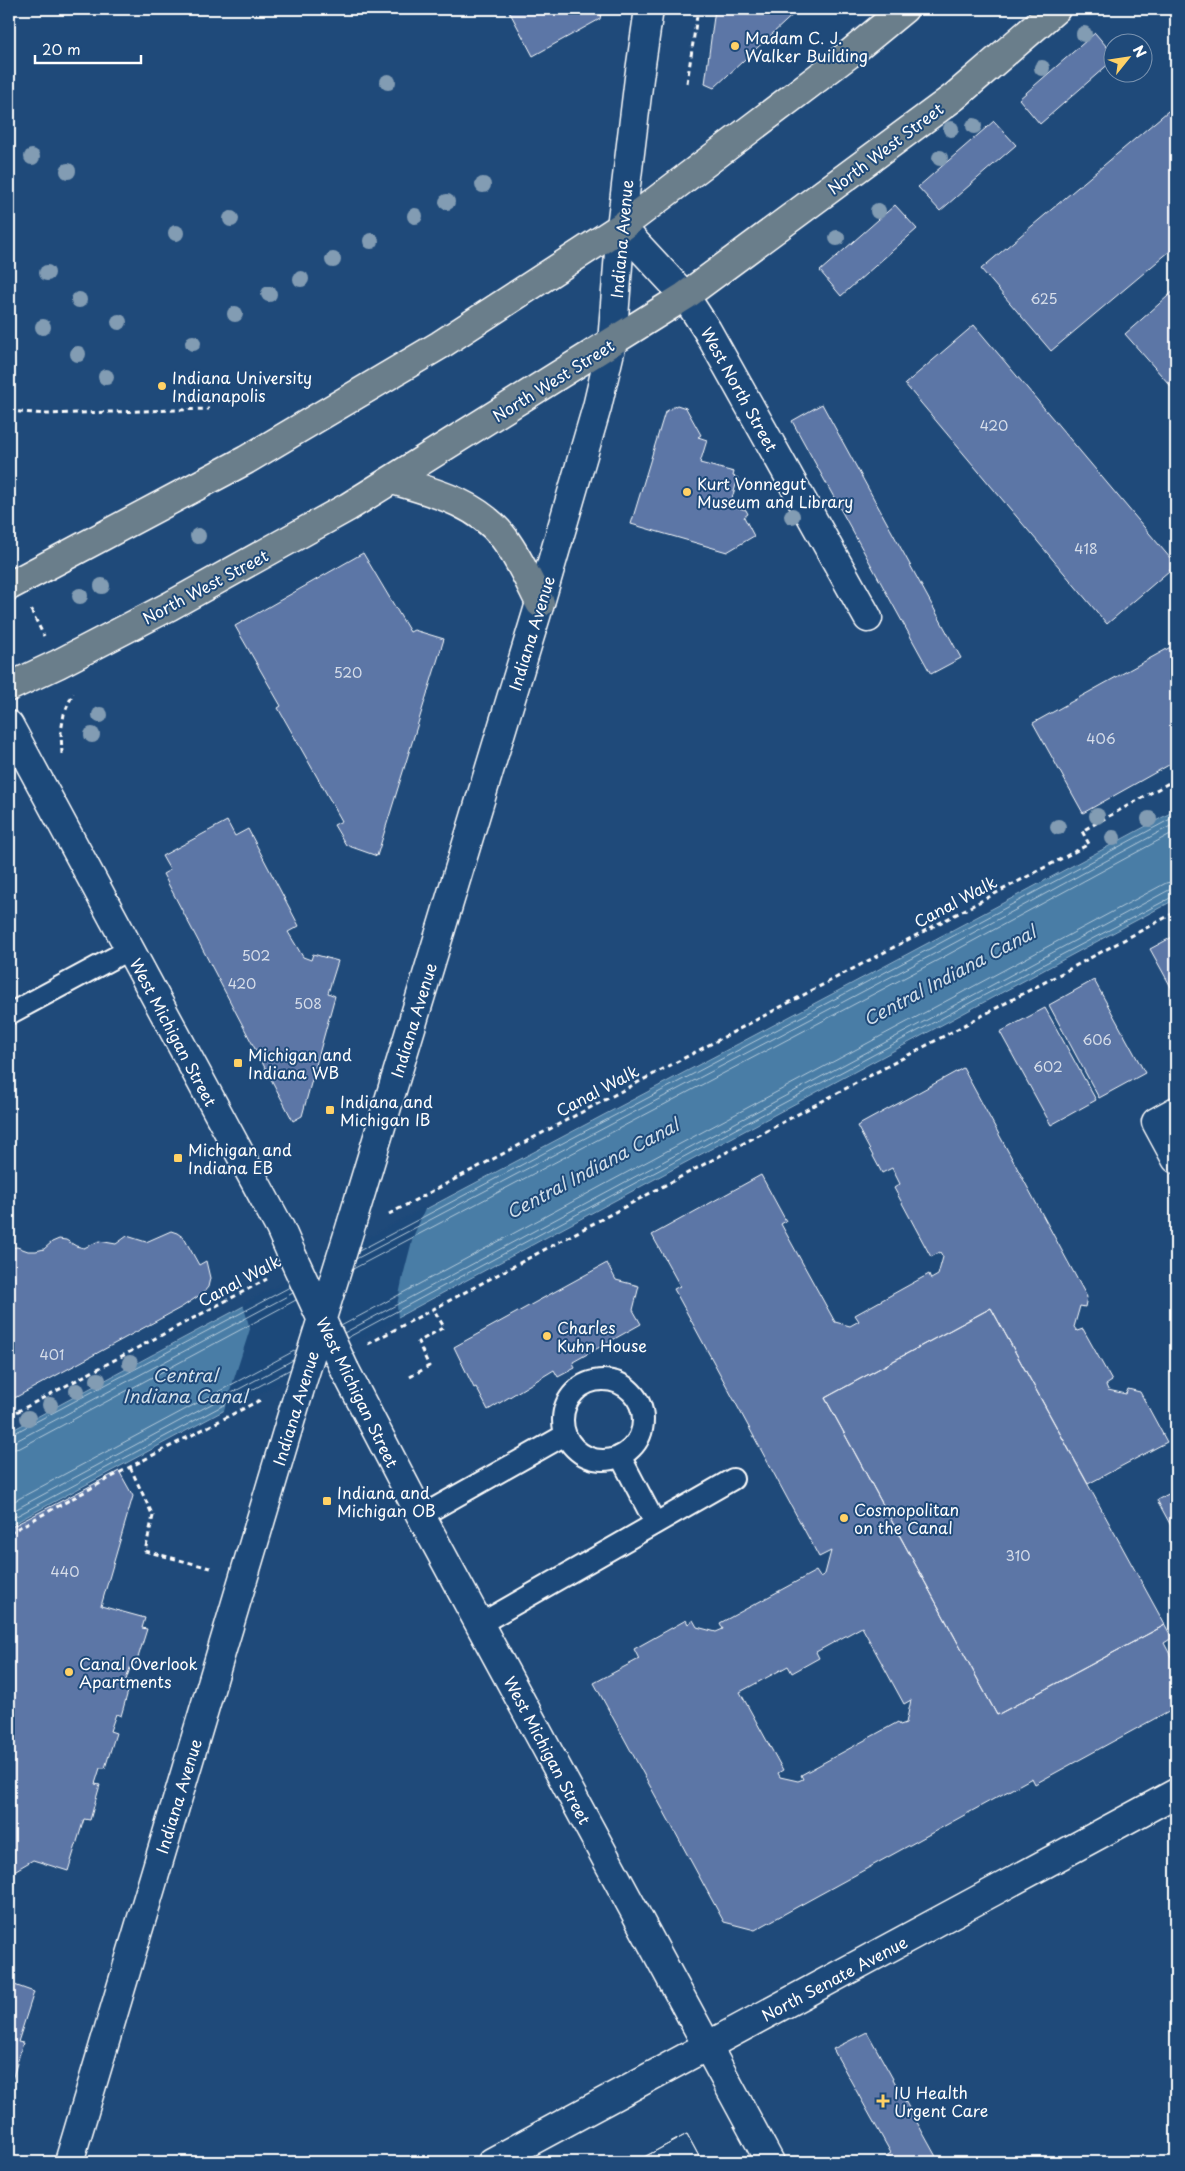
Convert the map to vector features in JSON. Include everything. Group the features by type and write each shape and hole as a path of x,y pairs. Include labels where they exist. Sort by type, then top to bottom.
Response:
{"main road":[{"name":"Indiana Avenue","path":"69,2162 243,1577 540,603 597,407 612,343 621,227 638,78 649,9"},
{"path":"13,584 246,460 440,345 621,227 848,55 904,9"},
{"name":"North West Street","path":"9,686 58,664 179,602 298,536 393,480 685,296 954,97 1056,9"},
{"name":"West North Street","path":"621,227 685,296 707,330 868,618"},
{"path":"393,480 441,495 486,519 509,546 540,603"},
{"name":"West Michigan Street","path":"9,725 280,1228 346,1370 421,1516 770,2162"},
{"path":"1166,1116 1176,1159"},
{"name":"North Senate Avenue","path":"492,2162 1176,1793"}],"lane":[{"path":"9,1014 130,949"},
{"path":"600,1379 612,1380 624,1385 635,1394 642,1406 644,1420 641,1434 635,1446 620,1456 611,1460 597,1460 584,1456 573,1447 565,1435 562,1423 564,1410 572,1394 588,1382 600,1379"},
{"path":"421,1516 565,1435"},
{"path":"620,1456 655,1523"},
{"path":"480,1624 733,1478"}],"path":[{"path":"687,83 698,9"},
{"path":"9,411 46,414 209,409"},
{"path":"13,584 74,694 64,714 61,732 62,751"},
{"name":"Canal Walk","path":"386,1216 1089,844 1082,831 1176,779"},
{"path":"365,1346 1176,912"},
{"name":"Canal Walk","path":"9,1416 272,1276"},
{"path":"410,1377 429,1366 418,1342 444,1327 434,1310"},
{"path":"9,1533 130,1467 269,1395"},
{"path":"130,1467 153,1516 145,1551 243,1577"}],"water":[{"name":"Central Indiana Canal","path":"1176,810 1176,899 9,1526 9,1432"}],"pier":[{"path":"426,1207 413,1237 403,1276 397,1305 398,1319 223,1413 250,1329 243,1304"}],"building":[{"path":"508,9 602,9 600,19 533,56"},
{"name":"Madam C. J. Walker Building","path":"715,9 799,9 714,88 705,84"},
{"path":"1095,33 1102,41 1102,70 1040,124 1019,99"},
{"path":"1174,106 1176,108 1176,246 1051,351 981,269"},
{"path":"994,121 1016,145 940,211 918,187"},
{"path":"895,205 917,229 841,296 820,271"},
{"path":"1176,289 1176,392 1125,334"},
{"path":"974,325 1176,565 1107,624 905,384"},
{"path":"822,404 961,658 931,674 792,421"},
{"name":"Kurt Vonnegut Museum and Library","path":"677,405 686,408 701,435 698,437 707,440 700,463 734,472 733,476 738,478 730,505 746,510 748,514 744,517 754,536 727,552 631,524 665,412"},
{"path":"363,553 410,632 414,630 444,639 377,856 346,845 334,825 342,821 278,708 281,706 235,626"},
{"path":"1176,644 1176,761 1083,813 1033,723"},
{"path":"227,821 235,836 248,829 299,926 288,932 303,957 311,960 313,954 338,961 328,993 335,996 302,1116 293,1121 163,874 170,870 162,856"},
{"path":"9,920 13,929 9,931"},
{"path":"1176,935 1176,996 1150,949"},
{"path":"1094,980 1145,1073 1099,1098 1049,1005"},
{"path":"1045,1008 1096,1100 1051,1125 1000,1032"},
{"name":"Cosmopolitan on the Canal","path":"963,1068 1087,1297 1085,1307 1080,1306 1074,1327 1077,1331 1083,1329 1112,1381 1106,1385 1108,1390 1126,1394 1128,1389 1140,1392 1167,1442 1088,1484 991,1308 825,1398 997,1715 1165,1625 1172,1638 1164,1643 1176,1666 1176,1707 1035,1784 1032,1778 755,1930 724,1922 594,1683 639,1659 634,1649 686,1620 688,1624 693,1620 697,1627 716,1632 723,1629 720,1623 816,1571 820,1577 825,1574 831,1551 819,1557 674,1289 680,1286 652,1235 761,1175 786,1221 781,1224 835,1322 850,1326 859,1321 855,1315 929,1274 931,1279 938,1275 943,1257 940,1252 931,1257 894,1188 900,1184 892,1168 882,1173 857,1126","holes":["862,1627 904,1704 911,1700 906,1723 900,1725 898,1722 801,1775 803,1779 798,1781 780,1777 778,1773 783,1770 740,1692 788,1666 792,1673 819,1658 816,1652"]},
{"path":"171,1231 184,1238 199,1265 206,1261 210,1278 208,1287 203,1293 182,1307 9,1401 9,1248 17,1247 28,1251 36,1251 44,1249 59,1239 84,1248 99,1241 116,1244 127,1236 146,1242"},
{"name":"Charles Kuhn House","path":"607,1263 616,1280 639,1286 633,1310 641,1324 573,1362 575,1368 558,1377 554,1370 488,1410 476,1387 474,1388 454,1347"},
{"path":"991,1308 1165,1625 997,1715 825,1398"},
{"name":"Canal Overlook Apartments","path":"119,1471 133,1496 101,1606 145,1618 142,1628 147,1629 136,1664 132,1662 126,1680 131,1681 121,1716 116,1714 110,1731 116,1733 105,1768 100,1768 95,1784 100,1785 90,1820 84,1819 68,1871 33,1860 9,1874 9,1537 13,1526"},
{"path":"1176,1490 1176,1535 1157,1500"},
{"path":"9,1983 34,1992 18,2042 23,2043 12,2080 9,2079"},
{"name":"IU Health Urgent Care","path":"867,2032 939,2162 889,2162 886,2156 891,2153 833,2049"},
{"path":"687,2134 702,2162 635,2162"},
{"path":"687,2134 702,2162 635,2162"}],"place":[{"name":"Madam C. J. Walker Building","path":"735,46"},
{"name":"Indiana University Indianapolis","path":"162,386"},
{"name":"Kurt Vonnegut Museum and Library","path":"687,492"},
{"name":"Michigan and Indiana WB","path":"238,1063"},
{"name":"Indiana and Michigan IB","path":"330,1110"},
{"name":"Michigan and Indiana EB","path":"178,1158"},
{"name":"Charles Kuhn House","path":"547,1336"},
{"name":"Indiana and Michigan OB","path":"327,1501"},
{"name":"Cosmopolitan on the Canal","path":"844,1518"},
{"name":"Canal Overlook Apartments","path":"69,1672"},
{"name":"IU Health Urgent Care","path":"883,2101"}]}
